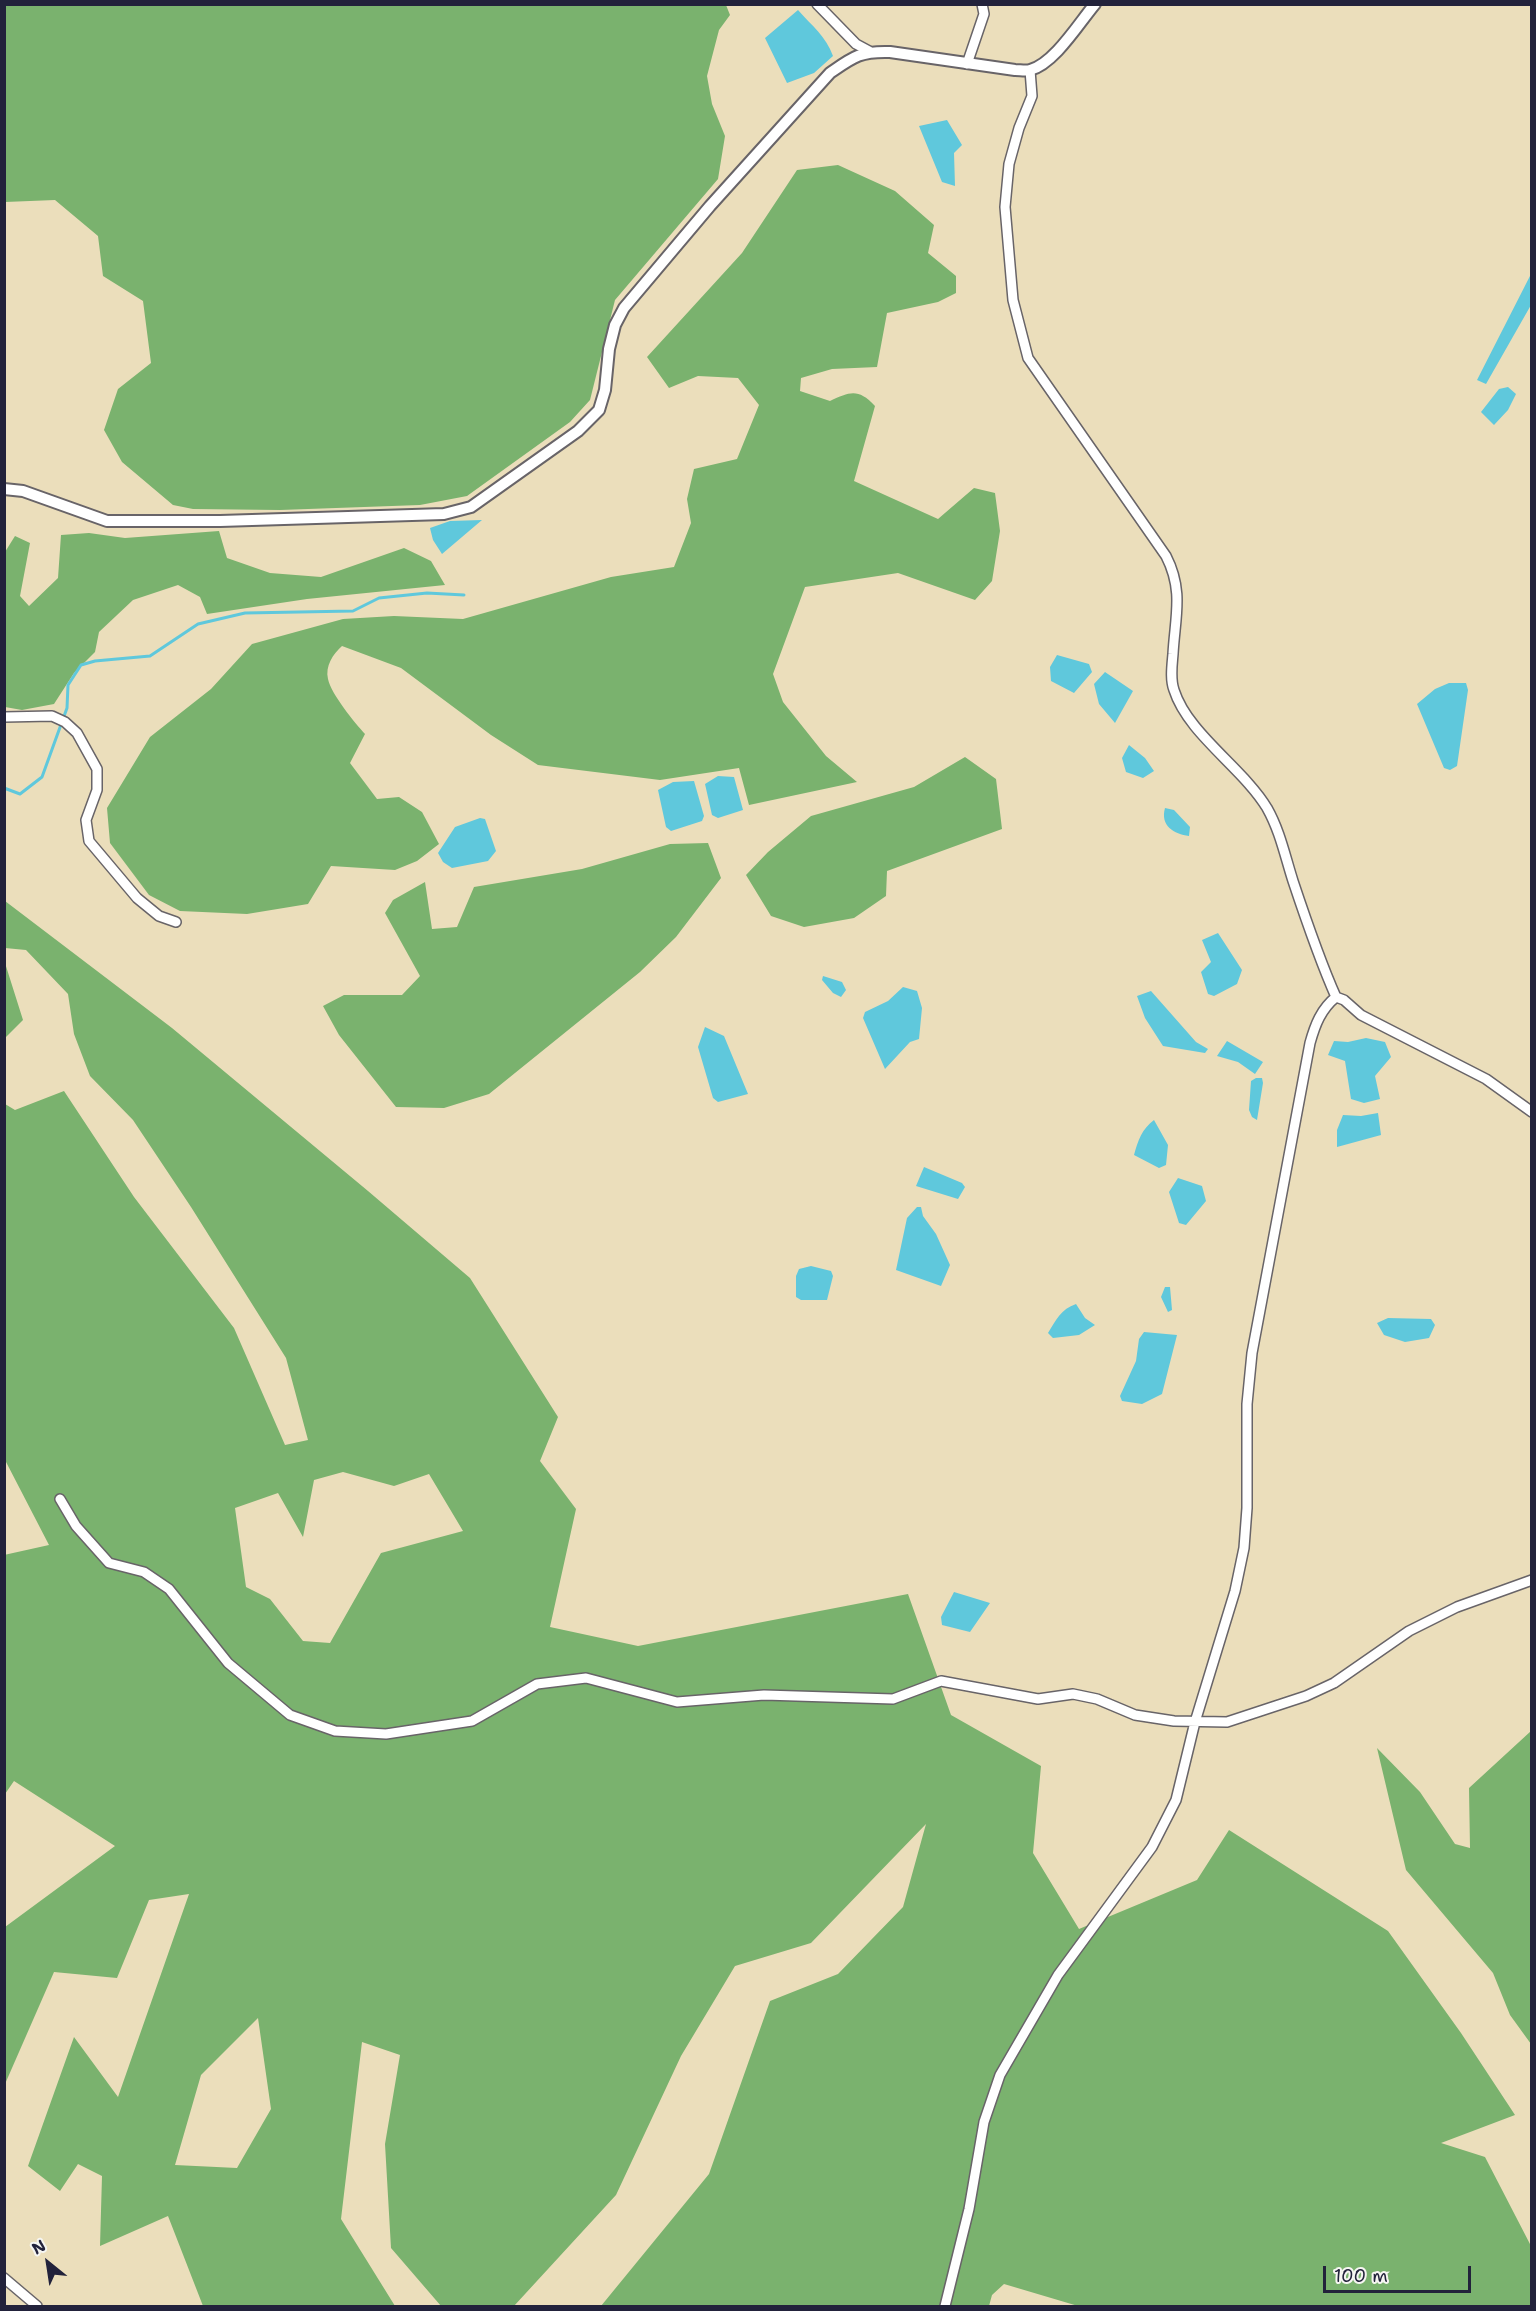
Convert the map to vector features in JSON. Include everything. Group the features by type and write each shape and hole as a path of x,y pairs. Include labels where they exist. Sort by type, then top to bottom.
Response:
{"street":[{"path":"817,4 856,44 868,51"},
{"path":"967,64 984,14 981,4"},
{"path":"4,489 23,491 107,521 220,521 444,514 471,507 578,431 598,410 605,390 609,349 615,325 624,308 710,206 823,81 851,58 868,51 890,52 1015,70 1030,69 1043,63 1056,52 1095,4"},
{"path":"1030,69 1032,96 1019,128 1010,164 1005,207 1013,300 1028,358 1166,556 1175,573 1178,593 1171,673 1174,689 1191,721 1256,790 1268,810 1281,839 1320,962 1336,997 1344,1000 1361,1015 1486,1079 1532,1112"},
{"path":"4,717 52,716 65,722 77,733 98,770 97,790 86,820 89,841 137,898 159,916 176,922"},
{"path":"945,2307 969,2209 984,2122 1000,2075 1058,1975 1152,1847 1176,1800 1195,1722 1235,1592 1244,1548 1247,1508 1247,1404 1252,1353 1310,1043 1315,1025 1327,1004 1336,997"},
{"path":"60,1499 76,1526 109,1563 144,1572 169,1589 228,1663 290,1715 335,1731 386,1734 472,1721 537,1684 586,1678 677,1702 764,1695 893,1699 941,1681 1038,1699 1073,1694 1096,1699 1135,1715 1195,1722 1227,1722 1306,1696 1334,1683 1409,1631 1457,1607 1532,1580"},
{"path":"4,2278 33,2305"}],"green space":[{"path":"4,5 726,5 730,15 719,30 707,76 712,104 725,136 718,179 615,300 590,400 570,422 467,496 420,505 280,510 193,509 173,505 122,462 104,430 118,389 151,363 143,301 103,276 98,236 55,200 5,202"},
{"path":"838,165 895,191 934,225 928,253 956,276 956,293 938,302 887,313 877,367 832,369 801,378 800,391 830,401 843,395 859,394 875,406 854,481 938,519 974,488 995,493 1000,531 992,581 975,600 898,573 805,587 773,674 783,702 826,756 857,782 749,805 739,768 660,780 538,765 491,735 401,668 342,646 330,661 328,679 338,700 365,734 350,763 377,799 399,797 422,812 439,844 417,861 395,870 331,866 308,904 247,914 180,911 149,895 110,843 107,808 150,737 211,689 252,644 343,619 394,616 463,619 611,577 674,567 691,523 687,499 694,469 737,459 759,405 738,378 698,376 669,388 647,357 742,253 797,170"},
{"path":"219,531 227,558 270,573 321,577 404,548 431,561 445,585 307,599 207,614 200,597 178,585 133,600 99,632 95,652 74,673 54,704 22,710 5,707 5,552 15,536 30,543 20,596 29,606 58,578 61,535 89,533 125,538"},
{"path":"965,757 996,779 1002,829 887,871 886,896 854,918 804,927 771,916 746,875 768,852 811,816 914,787"},
{"path":"708,843 721,878 676,937 640,972 489,1094 444,1108 396,1107 339,1035 323,1006 344,995 402,995 420,976 385,913 393,900 425,882 432,929 457,927 474,887 582,869 670,844"},
{"path":"5,901 172,1028 470,1278 558,1417 540,1461 576,1509 550,1627 638,1646 908,1594 951,1715 1041,1766 1033,1853 1079,1929 1197,1880 1229,1830 1388,1931 1461,2033 1515,2115 1441,2143 1485,2157 1531,2246 1531,2306 1078,2306 1004,2284 992,2295 989,2306 601,2306 709,2174 770,2001 838,1974 903,1907 926,1824 811,1943 735,1966 681,2056 616,2195 514,2306 441,2306 391,2248 385,2144 400,2055 362,2042 341,2219 395,2306 203,2306 168,2216 100,2246 102,2176 78,2164 60,2191 28,2166 74,2037 118,2097 189,1894 149,1900 117,1978 54,1972 5,2084 5,1927 115,1846 14,1781 5,1794 4,1555 49,1545 5,1460 5,1104 15,1110 64,1091 134,1197 234,1328 285,1445 308,1440 286,1358 133,1120 90,1076 74,1034 68,994 26,950 5,948","holes":["343,1472 394,1486 429,1474 463,1531 381,1553 330,1643 303,1641 270,1599 246,1587 235,1508 278,1493 303,1537 314,1480","258,2018 271,2109 237,2168 175,2165 201,2075"]},
{"path":"5,963 23,1020 4,1038"},
{"path":"1531,1731 1531,2044 1510,2015 1493,1973 1406,1870 1377,1748 1420,1792 1455,1844 1470,1848 1469,1788"}],"water":[{"path":"798,10 823,37 833,56 814,73 787,83 765,38"},
{"path":"947,120 962,145 954,153 955,186 942,182 919,126"},
{"path":"1531,274 1531,305 1486,384 1477,380"},
{"path":"1508,387 1516,394 1508,410 1494,425 1481,412 1499,389"},
{"path":"482,520 442,554 433,540 430,528 450,521"},
{"path":"1057,655 1089,664 1092,672 1074,693 1051,681 1050,667"},
{"path":"1105,672 1133,691 1115,723 1099,704 1094,684"},
{"path":"1449,683 1466,683 1468,690 1457,766 1450,770 1444,768 1417,704 1435,689"},
{"path":"1129,745 1145,758 1154,771 1143,778 1126,772 1122,758"},
{"path":"718,776 734,777 743,810 718,818 712,815 705,784"},
{"path":"694,781 704,816 702,821 671,831 666,827 658,790 673,782"},
{"path":"1165,808 1174,810 1190,827 1189,836 1173,831 1166,824"},
{"path":"480,818 485,819 496,851 488,861 452,868 443,862 438,853 455,827"},
{"path":"1218,933 1242,970 1237,984 1214,996 1208,994 1201,972 1211,962 1202,940"},
{"path":"823,976 842,982 846,990 841,997 833,993 822,980"},
{"path":"903,987 917,991 922,1008 919,1039 910,1042 885,1069 863,1018 865,1012 888,1001"},
{"path":"1151,991 1196,1042 1208,1049 1205,1053 1163,1046 1145,1018 1137,996"},
{"path":"705,1027 724,1036 748,1094 718,1102 713,1098 698,1047"},
{"path":"1366,1038 1385,1042 1391,1057 1375,1076 1380,1099 1364,1103 1351,1099 1345,1061 1328,1055 1334,1041 1348,1042"},
{"path":"1227,1041 1263,1062 1255,1074 1238,1062 1217,1056"},
{"path":"1262,1078 1263,1083 1257,1120 1252,1117 1249,1110 1251,1081"},
{"path":"1378,1113 1381,1135 1337,1147 1337,1130 1343,1115 1361,1116"},
{"path":"1154,1120 1168,1145 1166,1165 1159,1168 1134,1155 1141,1135"},
{"path":"924,1167 962,1183 965,1187 958,1199 916,1186"},
{"path":"1178,1178 1202,1186 1206,1201 1186,1225 1179,1223 1169,1192"},
{"path":"917,1207 921,1207 923,1216 936,1234 950,1265 941,1286 896,1270 907,1218"},
{"path":"811,1266 831,1271 833,1276 827,1300 801,1300 796,1297 796,1276 799,1269"},
{"path":"1165,1287 1170,1287 1172,1310 1168,1312 1161,1297"},
{"path":"1076,1304 1085,1318 1095,1325 1079,1335 1053,1338 1048,1333 1056,1319 1066,1309"},
{"path":"1388,1318 1431,1319 1435,1325 1429,1338 1405,1342 1384,1335 1377,1323"},
{"path":"1144,1332 1177,1335 1162,1394 1142,1404 1122,1401 1120,1396 1136,1361 1139,1339"},
{"path":"954,1592 990,1603 970,1632 942,1625 941,1617"}],"waterway":[{"path":"4,788 20,794 42,777 67,708 68,685 81,665 95,661 150,656 198,624 245,613 353,611 379,598 427,593 464,595"}]}
